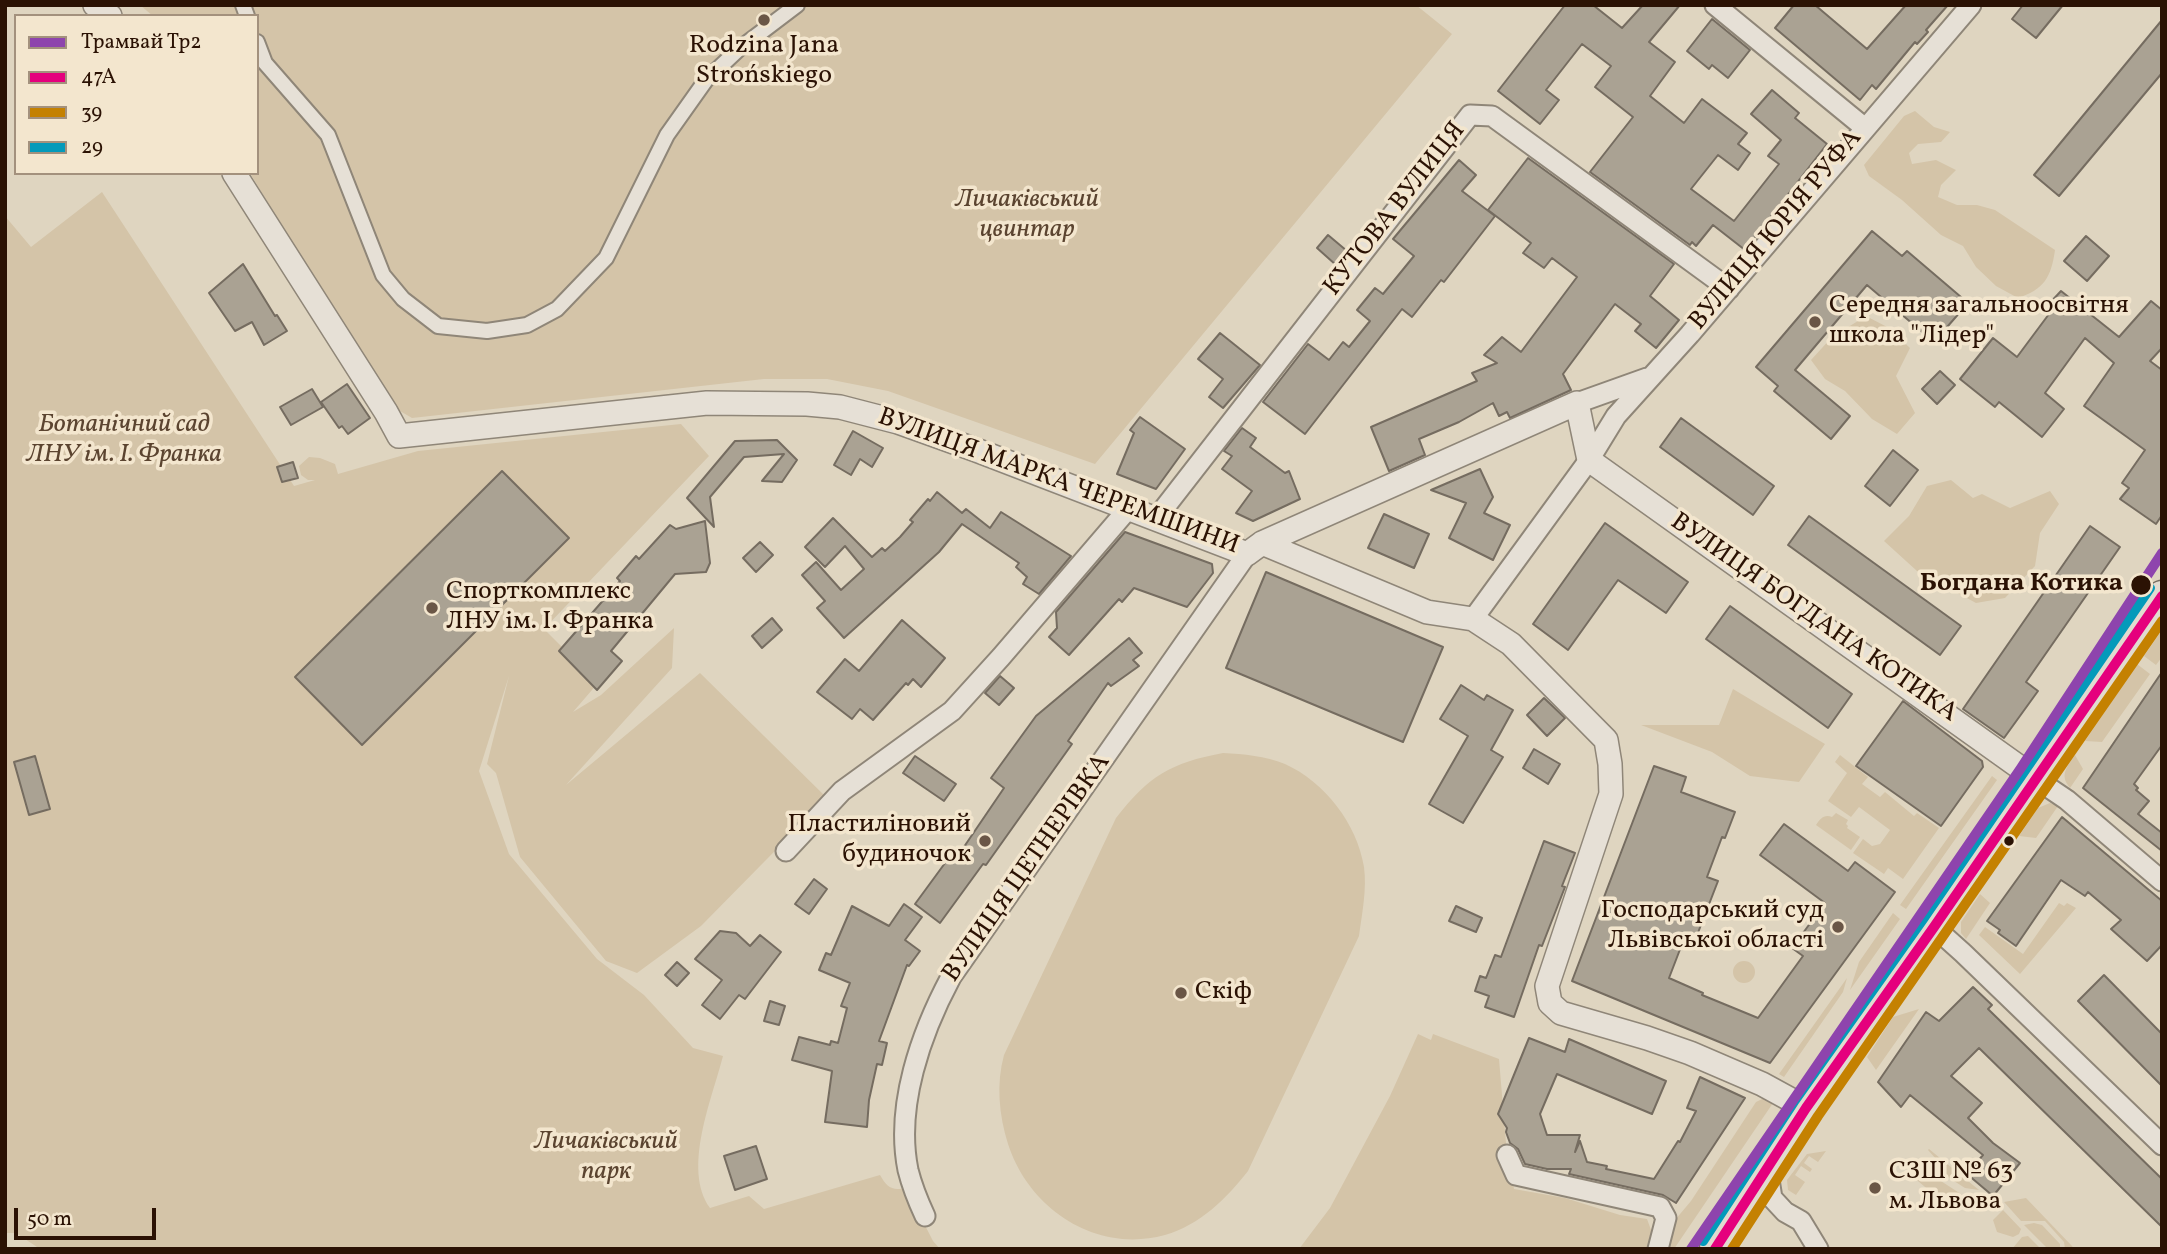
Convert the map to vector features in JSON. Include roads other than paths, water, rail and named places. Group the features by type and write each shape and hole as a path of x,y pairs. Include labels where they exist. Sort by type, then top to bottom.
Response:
{"main road":[{"path":"1715,1249 1806,1108 2162,596"}],"street":[{"path":"259,47 265,63 328,135 383,275 402,299 439,326 487,331 527,325 556,309 606,258 667,135 706,80 739,49 797,5"},
{"path":"1715,5 1865,128"},
{"name":"ВУЛИЦЯ ЮРІЯ РУФА","path":"1473,619 1589,460 1616,416 1971,5"},
{"name":"КУТОВА ВУЛИЦЯ","path":"1155,520 1470,115 1492,116 1728,289"},
{"name":"ВУЛИЦЯ МАРКА ЧЕРЕМШИНИ","path":"235,175 399,436 707,404 784,403 833,406 898,422 1155,520 1254,549 1427,612 1473,619 1518,651 1606,740 1611,794 1547,986 1550,1003 1561,1013 1647,1038 1690,1054 1762,1084 1806,1108"},
{"path":"1254,549 1577,403 1651,376"},
{"path":"1577,403 1589,460"},
{"name":"ВУЛИЦЯ БОГДАНА КОТИКА","path":"1589,460 2036,779"},
{"path":"786,851 842,791 952,711 1128,509"},
{"name":"ВУЛИЦЯ ЦЕТНЕРІВКА","path":"925,1216 908,1169 907,1119 911,1078 932,1012 951,977 1254,549"},
{"path":"2036,779 2067,800 2162,881"},
{"path":"1934,927 2162,1145"},
{"path":"1507,1155 1516,1175 1660,1207 1666,1218 1658,1249"},
{"path":"1767,1167 1772,1198 1785,1212 1801,1221 1818,1249"}],"tram line":[{"name":"Тр2","path":"1691,1249 2021,768 2162,553"}],"place":[{"name":"Rodzina Jana Strońskiego","path":"764,20"},
{"name":"Середня загальноосвітня школа \"Лідер\"","path":"1815,322"},
{"name":"Богдана Котика","path":"2141,585"},
{"name":"Спорткомплекс ЛНУ ім. І. Франка","path":"432,608"},
{"name":"Пластиліновий будиночок","path":"985,841"},
{"name":"Господарський суд Львівської області","path":"1838,927"},
{"name":"Скіф","path":"1181,993"},
{"name":"СЗШ № 63 м. Львова","path":"1875,1188"}],"park label":[{"name":"Личаківський цвинтар","path":"1027,216"},
{"name":"Ботанічний сад ЛНУ ім. І. Франка","path":"124,441"},
{"name":"Личаківський парк","path":"606,1158"}]}
